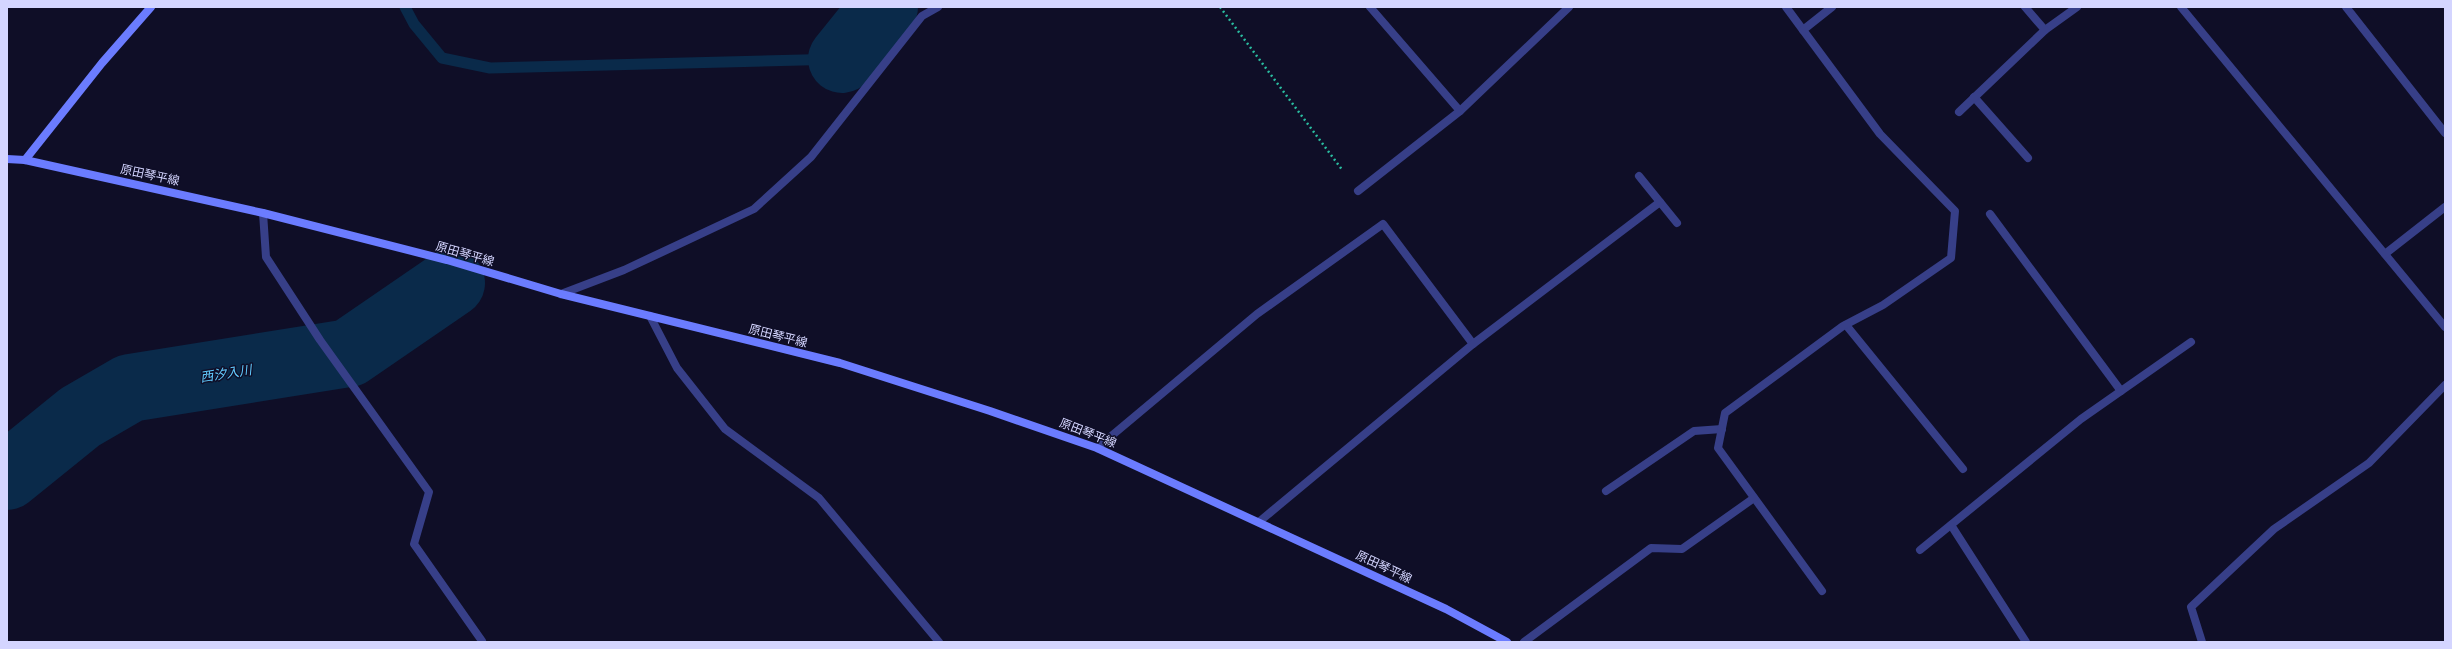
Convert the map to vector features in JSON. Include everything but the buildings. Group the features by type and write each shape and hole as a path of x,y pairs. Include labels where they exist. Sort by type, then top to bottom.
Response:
{"main road":[{"path":"25,160 102,64 151,7"},
{"name":"原田琴平線","path":"7,159 25,160 263,213 447,260 561,294 840,363 990,411 1097,448 1260,521 1446,609 1507,642"}],"street":[{"path":"561,294 624,270 754,209 811,157 922,16 938,7"},
{"path":"1370,7 1460,111"},
{"path":"1358,191 1460,111 1568,7"},
{"path":"1786,7 1880,134 1955,210 1951,258 1883,305 1846,325 1725,413 1718,448 1822,591"},
{"path":"1803,30 1832,7"},
{"path":"2025,7 2044,30"},
{"path":"1959,112 2044,30 2077,7"},
{"path":"2181,7 2445,327"},
{"path":"2346,7 2445,133"},
{"path":"1974,97 2028,158"},
{"path":"1639,176 1677,223"},
{"path":"1260,521 1473,344 1660,202"},
{"path":"2385,254 2445,207"},
{"path":"263,213 266,257 320,340 428,492 414,544 482,640"},
{"path":"1990,214 2121,391"},
{"path":"1097,448 1256,314 1383,224 1473,344"},
{"path":"650,316 677,368 725,429 819,498 939,642"},
{"path":"1846,325 1963,469"},
{"path":"1920,550 2081,419 2192,342"},
{"path":"2202,642 2191,608 2274,528 2369,463 2445,385"},
{"path":"1606,491 1694,431 1722,429"},
{"path":"1524,642 1651,548 1682,549 1754,498"},
{"path":"1951,525 2026,642"}],"path":[{"path":"1220,7 1358,191"}],"waterway":[{"path":"405,7 414,24 442,58 490,68 842,59"},
{"name":"西汐入川","path":"842,59 884,7"},
{"name":"西汐入川","path":"7,476 80,417 130,388 349,353 451,283"}]}
